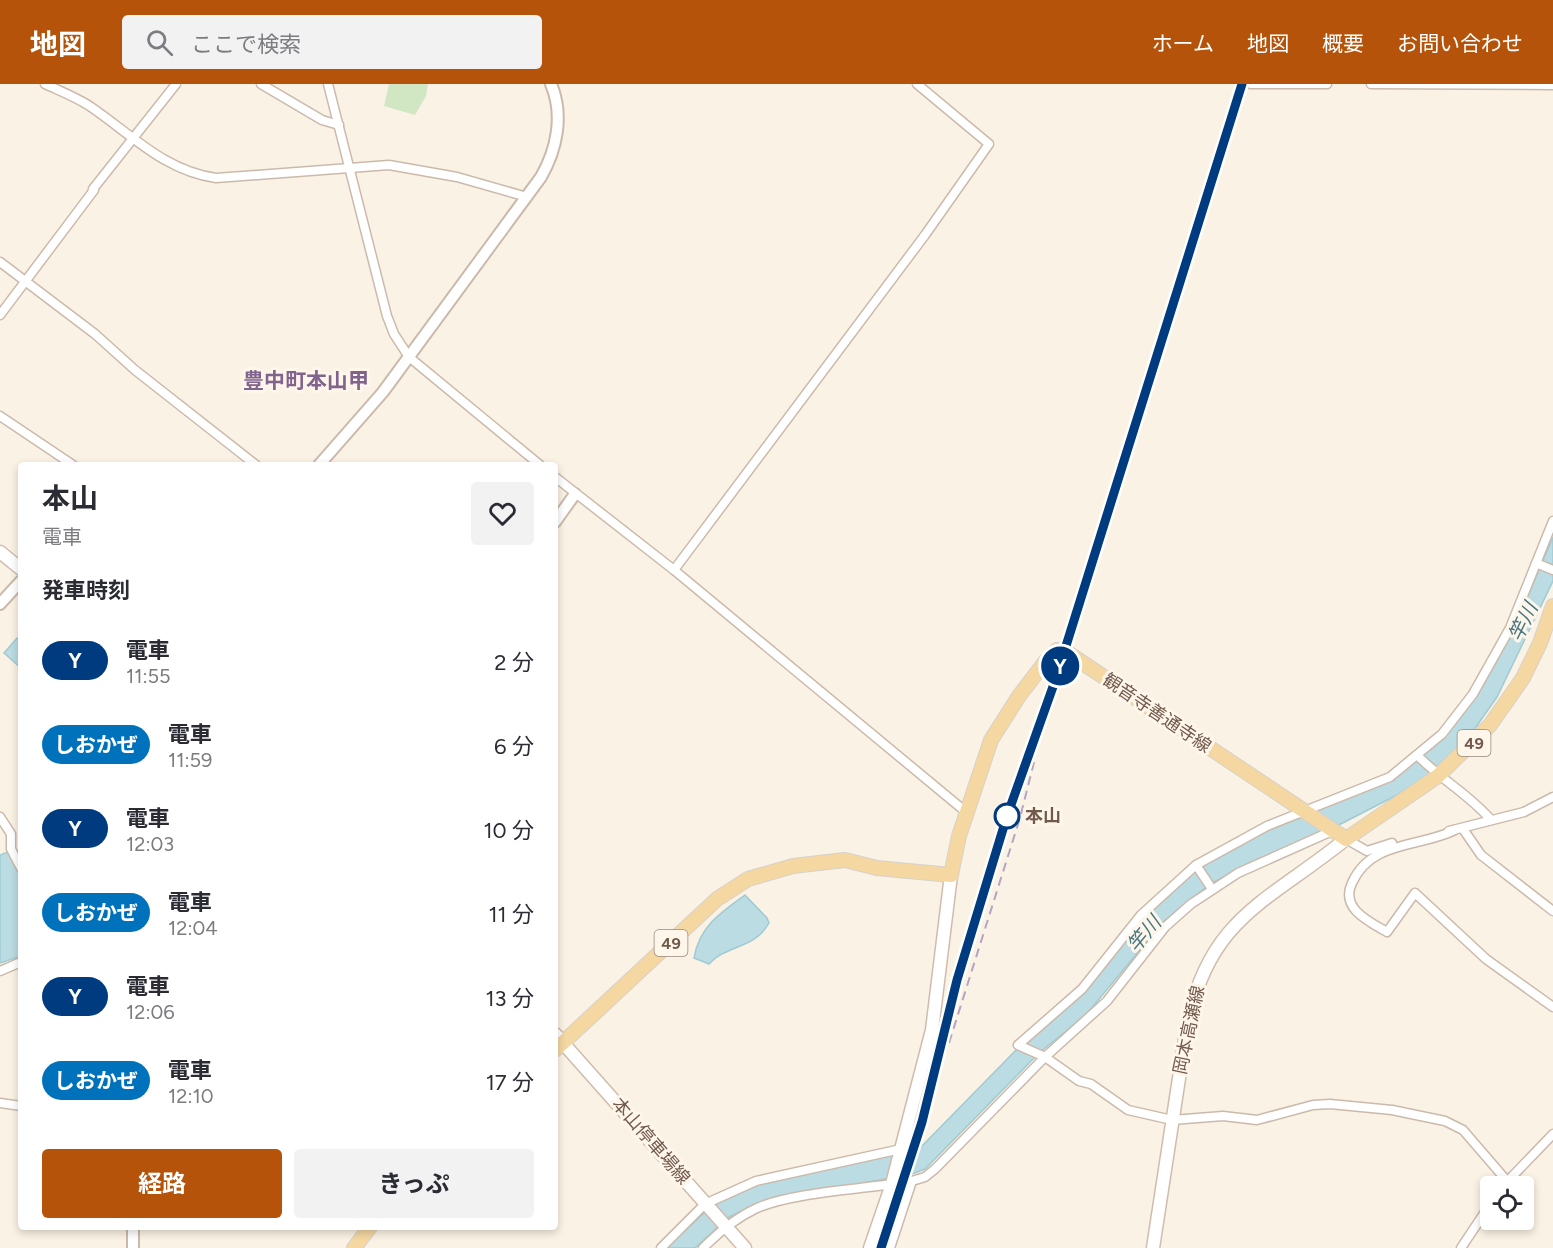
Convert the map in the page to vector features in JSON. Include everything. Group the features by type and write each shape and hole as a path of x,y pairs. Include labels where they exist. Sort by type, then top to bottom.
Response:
{"main road":[{"path":"0,552 18,567"},
{"name":"49","path":"1346,839 1436,774 1478,738 1507,701 1540,643 1553,606"},
{"name":"観音寺善通寺線","path":"951,875 966,812 991,740 1019,696 1057,650 1065,651 1346,839"},
{"name":"岡本高瀬線","path":"1153,1248 1172,1120 1192,1004 1198,983 1217,946 1240,918 1346,839"},
{"name":"49","path":"558,1043 717,899 748,879 793,866 845,860 877,868 951,875"},
{"path":"870,1248 892,1184 932,1030 951,875"},
{"name":"本山停車場線","path":"558,1043 662,1151 745,1248"},
{"path":"354,1248 368,1230"}],"street":[{"path":"45,84 89,105 180,170 199,176 216,178 389,165 457,177 527,197"},
{"path":"0,315 93,189 176,84"},
{"path":"261,84 322,120 339,125"},
{"path":"328,84 387,316 394,334 409,357 536,462"},
{"path":"322,462 383,392 527,197 548,165 554,149 558,121 551,84"},
{"path":"674,570 925,235 989,144 917,84"},
{"path":"1251,84 1327,84"},
{"path":"1371,84 1553,85"},
{"path":"0,262 95,334 135,370 252,462"},
{"path":"0,416 69,462"},
{"path":"558,480 674,570 966,812"},
{"path":"558,518 575,494"},
{"path":"1499,1176 1463,1130 1445,1121 1392,1110 1313,1105 1257,1120 1223,1116 1172,1120 1128,1110 1042,1057 1019,1046 1082,989 1141,915 1196,866 1242,838 1390,777 1442,734 1473,694 1510,628 1553,521"},
{"path":"1538,563 1553,570"},
{"path":"0,604 18,584"},
{"path":"1418,756 1491,820"},
{"path":"1553,797 1524,812 1491,820 1444,836 1398,845 1368,860 1358,869 1347,895 1349,904 1368,921 1387,932 1415,893 1486,959 1553,1007"},
{"path":"0,817 12,834 11,849 18,862"},
{"path":"1346,839 1367,850 1459,830"},
{"path":"1459,830 1481,855 1553,910"},
{"path":"890,1248 912,1181 925,1177 936,1169 1042,1057 1107,1001 1165,927 1211,888 1238,873 1331,831"},
{"path":"1196,866 1211,888"},
{"path":"0,970 18,963"},
{"path":"0,1103 18,1106"},
{"path":"0,1110 18,1107"},
{"path":"1513,1176 1553,1134"},
{"path":"661,1248 707,1206 756,1181 901,1149"},
{"path":"703,1248 724,1225 756,1208 892,1184"},
{"path":"1461,1248 1480,1220"},
{"path":"133,1230 133,1248"}],"green space":[{"path":"389,84 428,84 426,96 415,115 384,106"}],"water":[{"name":"竿川","path":"1553,537 1553,581 1497,697 1471,734 1427,776 1397,795 1335,827 1255,861 1210,884 1164,921 1085,1016 1039,1053 925,1169 912,1174 761,1202 729,1217 695,1248 666,1248 716,1202 758,1184 919,1149 1018,1048 1085,990 1135,927 1200,866 1256,834 1388,780 1443,738 1482,687 1514,628"},
{"path":"17,638 18,665 4,653"},
{"path":"8,852 12,854 18,866 18,957 0,963 0,855"},
{"path":"745,895 767,918 769,923 763,932 748,943 724,953 709,964 694,958 701,937 712,921"}],"railway":[{"path":"881,1248 922,1122 957,980 1007,816 1055,681 1242,84"},
{"path":"949,1043 1020,818 1034,762"}],"train":[{"name":"Y","path":"881,1248 922,1122 957,980 1007,816 1055,681 1179,293 1242,84"}],"place":[{"name":"本山","path":"1007,816"}],"district":[{"name":"豊中町本山甲","path":"306,380"}]}
